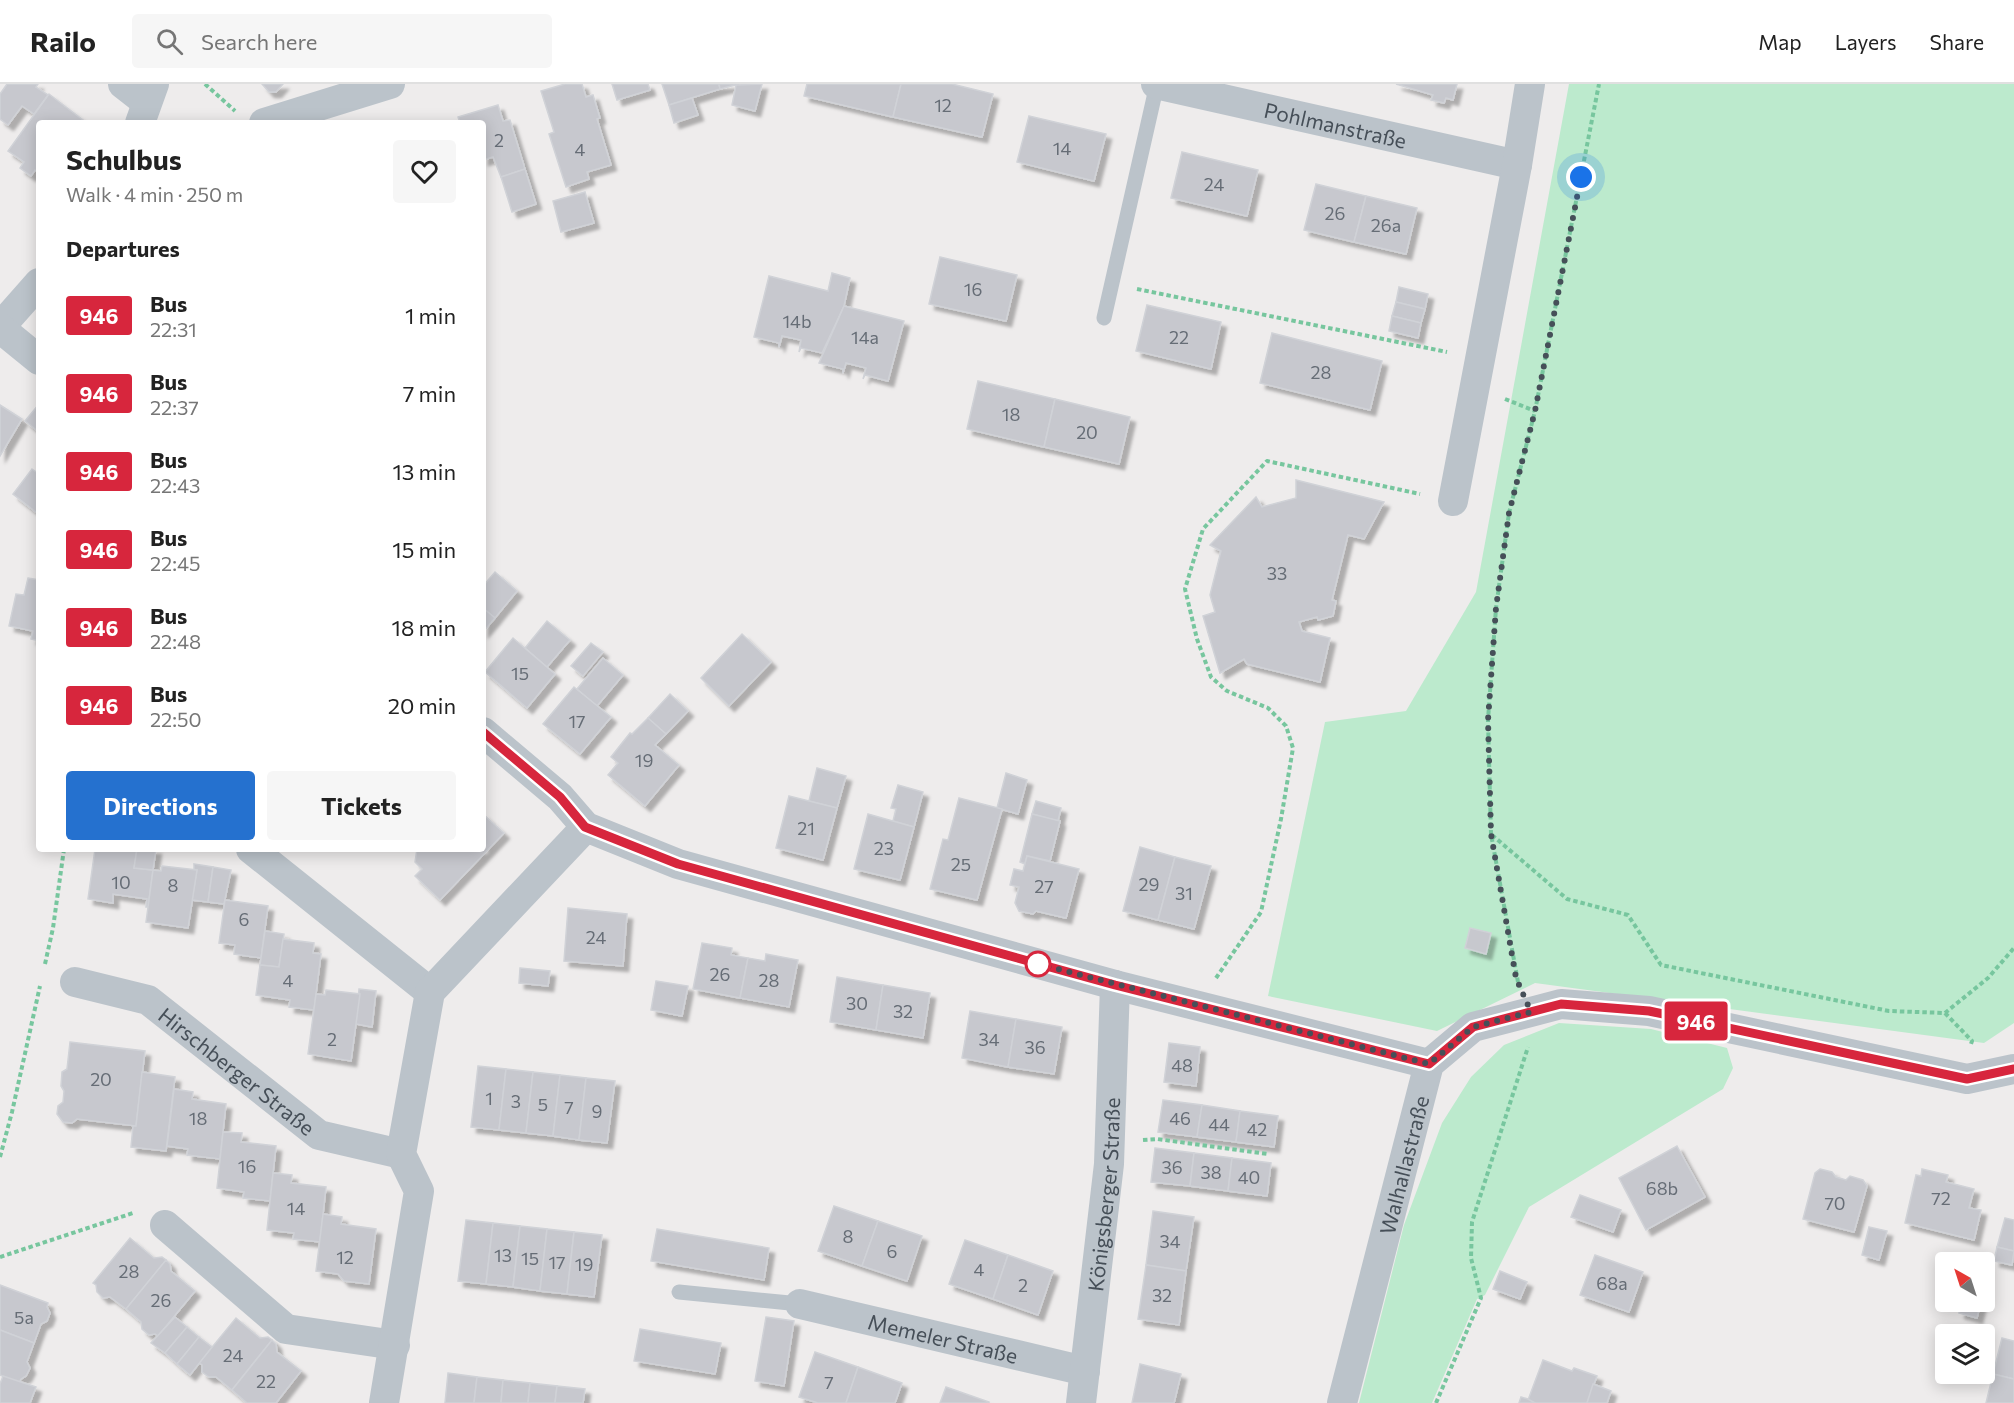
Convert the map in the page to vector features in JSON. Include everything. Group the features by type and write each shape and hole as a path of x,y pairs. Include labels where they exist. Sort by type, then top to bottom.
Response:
{"street":[{"path":"123,84 147,103"},
{"path":"252,119 390,84"},
{"name":"Pohlmanstraße","path":"1156,84 1517,165"},
{"path":"1453,501 1517,165 1530,84"},
{"path":"36,286 0,328 36,358"},
{"path":"486,735 560,797 585,827 678,864 1115,985 1429,1064 1473,1027 1561,1004 1649,1011 1967,1079 2014,1069"},
{"path":"384,1403 419,1191 401,1154 430,992 585,827"},
{"path":"254,852 430,992"},
{"name":"Hirschberger Straße","path":"75,982 148,1000 319,1135 401,1154"},
{"name":"Königsberger Straße","path":"1081,1403 1109,1164 1115,985"},
{"name":"Walhallastraße","path":"1342,1403 1429,1064"},
{"path":"165,1225 286,1329 395,1345"},
{"name":"Memeler Straße","path":"800,1304 1085,1371"}],"lane":[{"path":"1104,318 1156,84"},
{"path":"679,1292 800,1304"}],"path":[{"path":"205,84 252,119"},
{"path":"1436,1403 1481,1298 1471,1258 1472,1222 1528,1048 1531,1012 1516,978 1491,834 1488,720 1496,608 1509,513 1535,411 1599,84"},
{"path":"1111,284 1480,359"},
{"path":"1207,1007 1217,975 1261,912 1281,819 1293,748 1286,726 1268,708 1227,691 1211,677 1197,639 1185,590 1203,530 1267,461 1453,501"},
{"path":"1491,834 1567,899 1628,915 1661,965 1889,1011 1945,1013 1988,978 2014,948"},
{"path":"43,974 53,928 64,852"},
{"path":"0,1157 40,985"},
{"path":"1110,1142 1157,1139 1268,1154"},
{"path":"0,1257 141,1210 165,1225"}],"green space":[{"path":"1569,84 2014,84 2014,1023 1984,1043 1535,983 1437,1031 1268,996 1325,722 1406,711 1476,592"},
{"path":"1559,1023 1651,1029 1727,1048 1733,1068 1723,1089 1529,1207 1485,1295 1477,1299 1432,1403 1359,1403 1404,1225 1442,1123 1471,1077 1504,1045"}],"building":[{"path":"7,84 38,84 36,87 48,95 34,114 22,106 8,125 0,119 0,94"},
{"path":"262,84 283,84 276,92 269,92"},
{"path":"565,84 582,84 586,97 593,95 600,118 597,119 611,165 587,172 589,179 566,187 549,134 554,132 541,91"},
{"path":"612,84 648,84 650,90 617,100"},
{"path":"662,84 719,84 720,89 669,105"},
{"path":"719,84 739,84 720,89"},
{"path":"762,84 755,111 732,105 736,85"},
{"path":"807,84 901,84 893,117 804,96"},
{"path":"901,84 952,84 993,94 982,137 893,117"},
{"path":"1396,84 1457,84 1453,100 1446,98 1444,103 1431,100 1433,95"},
{"path":"49,94 83,120 36,120 36,171 31,176 20,168 24,162 8,151"},
{"path":"692,98 698,115 674,123 669,105"},
{"path":"498,105 503,121 510,120 525,169 501,177 493,157 486,159 486,120 459,120 458,117"},
{"path":"1029,116 1106,134 1094,181 1017,162"},
{"path":"1182,152 1258,170 1247,216 1171,198"},
{"path":"525,169 536,204 512,212 501,177"},
{"path":"1316,184 1366,196 1354,242 1304,230"},
{"path":"585,192 594,223 561,232 553,201"},
{"path":"1366,196 1417,208 1406,254 1354,242"},
{"path":"940,257 1017,275 1006,321 929,304"},
{"path":"832,273 850,278 844,306 822,353 801,348 799,352 801,340 782,336 779,347 779,343 754,337 769,276 828,291"},
{"path":"1399,287 1428,294 1425,309 1396,302"},
{"path":"1396,302 1425,309 1421,323 1392,316"},
{"path":"1147,305 1221,322 1211,369 1136,351"},
{"path":"844,306 904,321 888,381 865,375 863,379 866,368 846,363 843,373 843,369 819,363"},
{"path":"1392,316 1421,323 1418,338 1389,331"},
{"path":"1272,333 1382,361 1370,410 1260,383"},
{"path":"978,381 1055,399 1044,447 967,429"},
{"path":"1055,399 1130,417 1119,464 1044,447"},
{"path":"0,405 22,419 0,456"},
{"path":"36,408 36,430 25,421"},
{"path":"32,469 36,472 36,512 13,494"},
{"path":"1296,480 1384,502 1364,539 1348,535 1332,600 1336,601 1333,616 1299,622 1302,631 1330,638 1320,682 1247,664 1244,659 1220,673 1203,616 1215,612 1210,595 1221,551 1210,545 1256,497 1262,507 1296,498"},
{"path":"495,572 517,591 495,618 486,610 486,582"},
{"path":"28,578 36,579 36,640 31,639 33,631 9,626 16,594 24,595"},
{"path":"486,610 495,618 486,628"},
{"path":"547,621 570,640 547,667 525,648"},
{"path":"742,634 771,662 729,706 701,678"},
{"path":"513,638 555,674 527,708 486,671"},
{"path":"591,643 603,652 583,676 571,666"},
{"path":"603,658 623,675 597,706 577,689"},
{"path":"574,687 611,717 580,754 543,724"},
{"path":"670,694 688,711 666,734 648,718"},
{"path":"648,718 666,734 655,745 679,765 645,806 608,775 618,763 611,757 630,733 632,734"},
{"path":"817,768 846,776 837,808 809,801"},
{"path":"1006,773 1027,780 1018,814 997,808"},
{"path":"898,785 923,792 914,827 893,821 896,809 891,808"},
{"path":"789,796 837,808 823,860 776,848"},
{"path":"959,798 1002,809 977,900 930,889 943,839 948,840"},
{"path":"1036,801 1061,808 1058,821 1032,814"},
{"path":"868,814 914,827 900,880 854,869"},
{"path":"1032,814 1060,821 1050,861 1027,856 1025,864 1020,862"},
{"path":"486,817 504,833 486,852"},
{"path":"1140,847 1175,857 1158,920 1123,911"},
{"path":"95,852 137,852 134,868 153,870 148,907 146,907 147,899 113,894 113,903 88,899"},
{"path":"137,852 156,852 153,870 134,868"},
{"path":"417,852 486,852 440,900 415,876 422,869 415,862"},
{"path":"1027,856 1079,869 1066,918 1036,911 1033,914 1019,911 1015,903 1019,887 1010,885 1014,869 1023,871"},
{"path":"1175,857 1211,866 1194,929 1158,920"},
{"path":"194,864 213,867 208,902 192,900 197,870 194,870"},
{"path":"162,866 197,870 188,928 146,922 153,870 161,871"},
{"path":"213,867 231,870 224,904 208,902"},
{"path":"225,900 268,906 261,958 234,954 235,945 219,943"},
{"path":"568,908 627,914 623,966 564,961"},
{"path":"1470,928 1491,933 1486,954 1465,948"},
{"path":"265,931 284,934 279,967 260,965"},
{"path":"283,939 314,943 313,953 321,954 314,1010 289,1007 290,1000 256,995 260,965 279,967"},
{"path":"702,943 732,948 731,955 748,958 740,998 693,989"},
{"path":"766,954 798,960 789,1007 740,998 748,958 765,961"},
{"path":"520,968 550,971 548,986 519,983"},
{"path":"837,977 883,985 876,1030 830,1022"},
{"path":"656,981 688,986 682,1016 651,1010"},
{"path":"883,985 930,993 923,1038 876,1030"},
{"path":"359,989 376,991 372,1027 356,1024"},
{"path":"326,990 360,994 351,1061 308,1054 316,994 325,995"},
{"path":"970,1011 1016,1019 1008,1067 962,1058"},
{"path":"1016,1019 1062,1027 1054,1074 1008,1067"},
{"path":"70,1042 145,1051 136,1126 77,1119 72,1123 63,1122 57,1114 58,1106 63,1102 62,1072 67,1069"},
{"path":"1169,1043 1200,1047 1196,1086 1164,1082"},
{"path":"478,1066 506,1069 499,1130 471,1127"},
{"path":"506,1069 533,1072 526,1133 499,1130"},
{"path":"142,1072 175,1077 166,1151 131,1147 133,1126 136,1126"},
{"path":"533,1072 560,1075 553,1136 526,1133"},
{"path":"560,1075 586,1078 579,1140 553,1136"},
{"path":"586,1078 615,1081 607,1143 579,1140"},
{"path":"174,1089 193,1092 192,1099 226,1104 220,1159 187,1155 188,1149 167,1146"},
{"path":"1163,1100 1202,1105 1197,1137 1158,1132"},
{"path":"1202,1105 1240,1111 1236,1142 1197,1137"},
{"path":"1240,1111 1278,1116 1274,1147 1236,1142"},
{"path":"223,1132 242,1133 241,1142 276,1146 270,1201 243,1198 244,1192 217,1188"},
{"path":"1677,1146 1705,1197 1646,1230 1619,1178"},
{"path":"1155,1148 1194,1153 1190,1186 1151,1182"},
{"path":"1194,1153 1232,1158 1228,1191 1190,1186"},
{"path":"1232,1158 1271,1163 1267,1196 1228,1191"},
{"path":"1820,1169 1832,1172 1836,1177 1846,1180 1850,1176 1863,1180 1867,1186 1854,1232 1803,1219 1815,1173"},
{"path":"1922,1169 1948,1175 1946,1182 1974,1189 1969,1208 1981,1210 1974,1240 1905,1223 1916,1175 1921,1176"},
{"path":"273,1173 292,1175 291,1183 326,1187 320,1242 293,1239 294,1233 267,1230"},
{"path":"1580,1195 1621,1210 1613,1232 1571,1217"},
{"path":"834,1206 878,1221 862,1266 818,1251"},
{"path":"1153,1211 1194,1217 1186,1271 1146,1265"},
{"path":"323,1214 342,1217 341,1224 376,1229 369,1284 344,1281 338,1274 316,1271"},
{"path":"2005,1218 2014,1220 2014,1251 1997,1247"},
{"path":"466,1220 493,1223 486,1284 458,1281"},
{"path":"878,1221 922,1236 907,1281 862,1266"},
{"path":"493,1223 520,1226 513,1287 486,1284"},
{"path":"520,1226 547,1229 540,1291 513,1287"},
{"path":"1869,1227 1887,1231 1879,1260 1862,1255"},
{"path":"547,1229 574,1232 567,1294 540,1291"},
{"path":"657,1229 769,1248 764,1280 651,1261"},
{"path":"574,1232 602,1235 594,1297 567,1294"},
{"path":"130,1238 154,1258 162,1257 166,1260 126,1309 110,1297 103,1298 93,1283"},
{"path":"965,1240 1008,1255 993,1299 949,1284"},
{"path":"1997,1247 2014,1251 2012,1265 1995,1261"},
{"path":"1008,1255 1053,1271 1038,1315 993,1299"},
{"path":"1595,1255 1643,1272 1629,1312 1580,1295"},
{"path":"166,1260 170,1264 171,1271 195,1291 158,1336 149,1335 142,1329 141,1322 126,1309"},
{"path":"1146,1265 1186,1271 1179,1325 1138,1319"},
{"path":"1500,1271 1527,1282 1520,1299 1493,1289"},
{"path":"0,1285 48,1303 50,1313 47,1321 41,1324 34,1343 0,1330"},
{"path":"1959,1312 1978,1312 1977,1318"},
{"path":"175,1317 187,1327 165,1353 151,1343"},
{"path":"766,1317 794,1321 784,1386 755,1381"},
{"path":"236,1318 260,1338 268,1337 272,1340 232,1390 216,1377 209,1377 202,1372 202,1365 199,1363"},
{"path":"187,1327 199,1337 177,1364 165,1353"},
{"path":"640,1329 721,1343 715,1374 634,1361"},
{"path":"0,1330 34,1343 27,1362 30,1368 19,1383 0,1375"},
{"path":"199,1337 212,1347 190,1375 177,1364"},
{"path":"2002,1338 2014,1341 2014,1379 1995,1374"},
{"path":"272,1340 276,1344 277,1352 301,1371 276,1403 247,1403 232,1390"},
{"path":"815,1352 858,1367 846,1403 818,1403 799,1397"},
{"path":"1543,1360 1572,1371 1574,1368 1597,1376 1587,1403 1535,1403 1528,1400"},
{"path":"1140,1364 1181,1374 1174,1403 1132,1403"},
{"path":"858,1367 902,1383 895,1403 846,1403"},
{"path":"448,1373 477,1377 474,1403 445,1403"},
{"path":"1995,1374 2014,1379 2014,1403 1986,1403 1991,1384 1995,1384"},
{"path":"3,1376 36,1387 30,1403 0,1403 0,1384"},
{"path":"477,1377 503,1380 501,1403 474,1403"},
{"path":"503,1380 530,1383 528,1403 501,1403"},
{"path":"530,1383 557,1386 555,1403 528,1403"},
{"path":"1593,1384 1611,1391 1607,1403 1587,1403"},
{"path":"557,1386 585,1389 583,1403 555,1403"},
{"path":"946,1387 989,1402 989,1403 940,1403"},
{"path":"1521,1397 1528,1399 1535,1403 1519,1403"}],"bus line":[{"name":"946","path":"486,735 560,797 585,827 678,864 1115,985 1429,1064 1473,1027 1561,1004 1649,1011 1967,1079 2014,1069"}],"route":[{"path":"1038,964 1429,1064 1473,1027 1531,1012 1516,978 1491,834 1488,720 1496,608 1509,513 1535,411 1581,177"}]}
